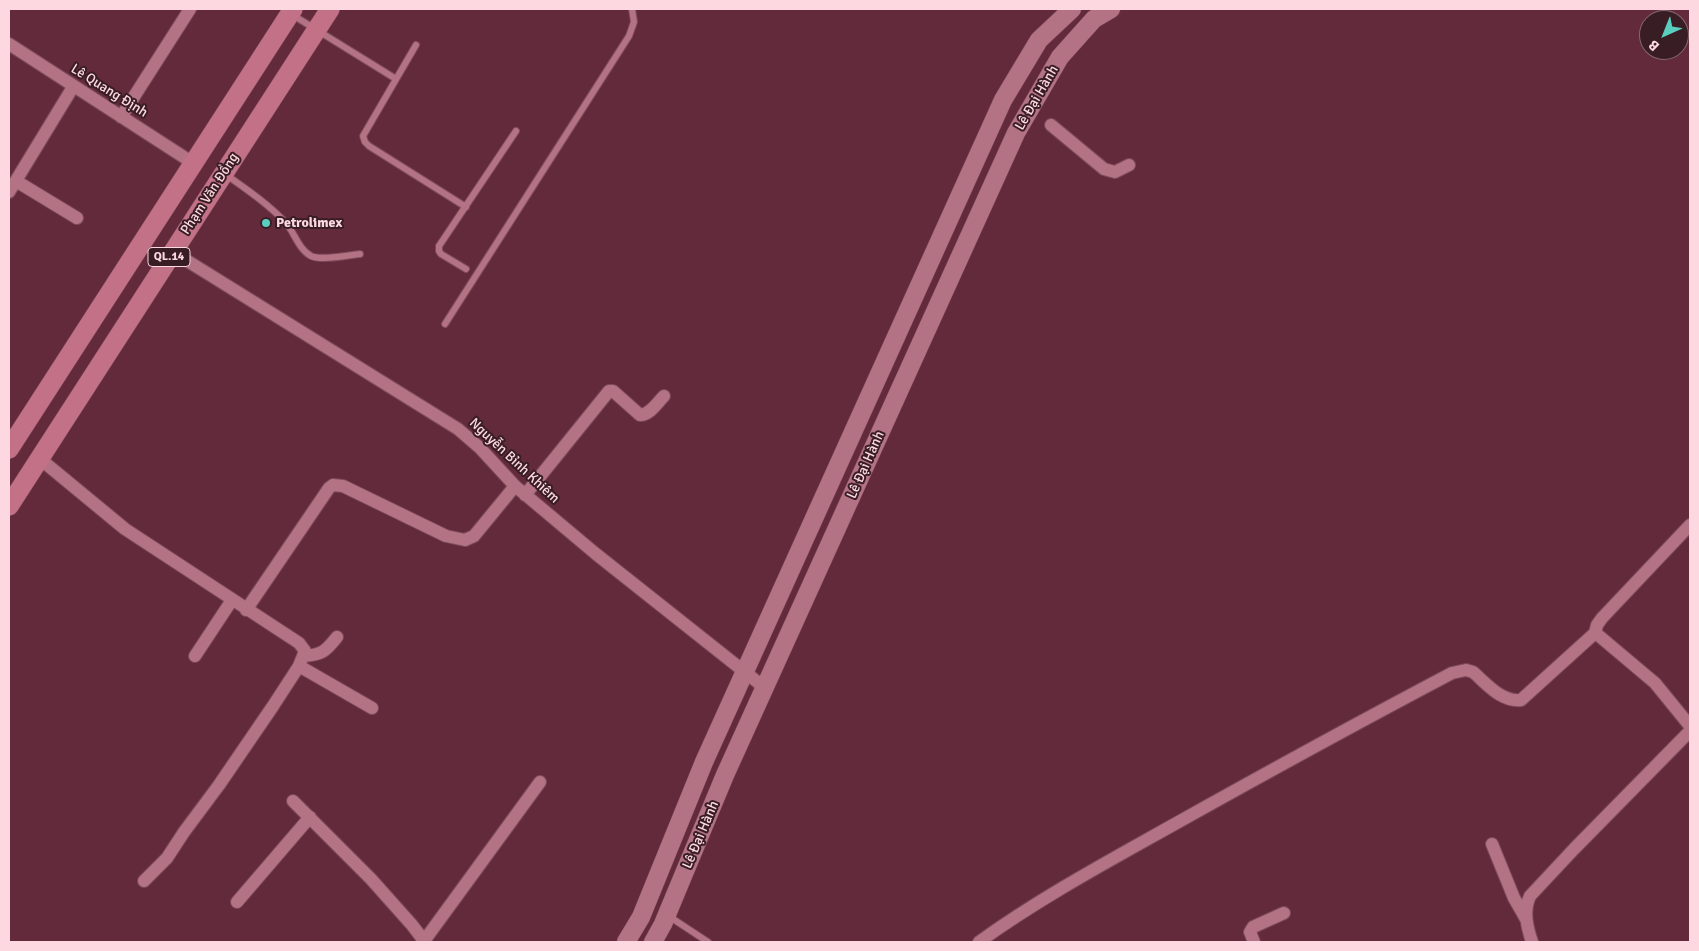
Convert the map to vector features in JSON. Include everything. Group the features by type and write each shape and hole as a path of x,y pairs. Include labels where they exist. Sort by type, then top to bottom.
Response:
{"main road":[{"name":"Phạm Văn Đồng","path":"9,506 330,9"},
{"name":"Lê Đại Hành","path":"626,942 641,917 704,762 1003,100 1039,40 1072,9"},
{"name":"Lê Đại Hành","path":"653,942 667,915 725,775 1016,133 1060,57 1094,18 1111,9"},
{"name":"QL.14","path":"9,449 291,11"}],"street":[{"path":"121,117 190,9"},
{"name":"Lê Quang Định","path":"9,44 193,163"},
{"path":"9,192 73,87"},
{"path":"1051,125 1104,169 1115,172 1129,165"},
{"path":"16,181 77,218"},
{"name":"Nguyễn Bỉnh Khiêm","path":"173,252 458,429 480,448 525,495 765,688"},
{"path":"525,495 609,392 613,391 640,415 647,414 664,396"},
{"path":"39,458 113,520 246,610 299,643 305,651 301,661 254,735 167,858 144,881"},
{"path":"246,610 329,488 333,485 344,486 446,536 465,540 474,536 515,486"},
{"path":"979,942 1072,882 1246,784 1452,673 1466,670 1473,672 1506,698 1521,700 1595,634 1597,625 1602,618 1690,525"},
{"path":"195,656 232,600"},
{"path":"1595,634 1655,683 1690,726"},
{"path":"301,661 326,650 337,636"},
{"path":"301,661 372,708"},
{"path":"1526,918 1527,904 1536,890 1690,730"},
{"path":"292,801 371,879 424,942 540,782"},
{"path":"237,902 310,817"},
{"path":"1492,844 1514,898 1526,918 1532,942"},
{"path":"1254,942 1250,932 1253,927 1284,913"}],"lane":[{"path":"445,324 629,36 634,22 632,9"},
{"path":"291,11 316,30 396,79"},
{"path":"416,45 363,136 364,142 466,207"},
{"path":"466,269 439,251 439,246 516,131"},
{"path":"224,173 266,203 288,224 303,249 310,256 319,258 360,254"},
{"path":"667,915 708,942"}],"place":[{"name":"Petrolimex","path":"266,223"}]}
